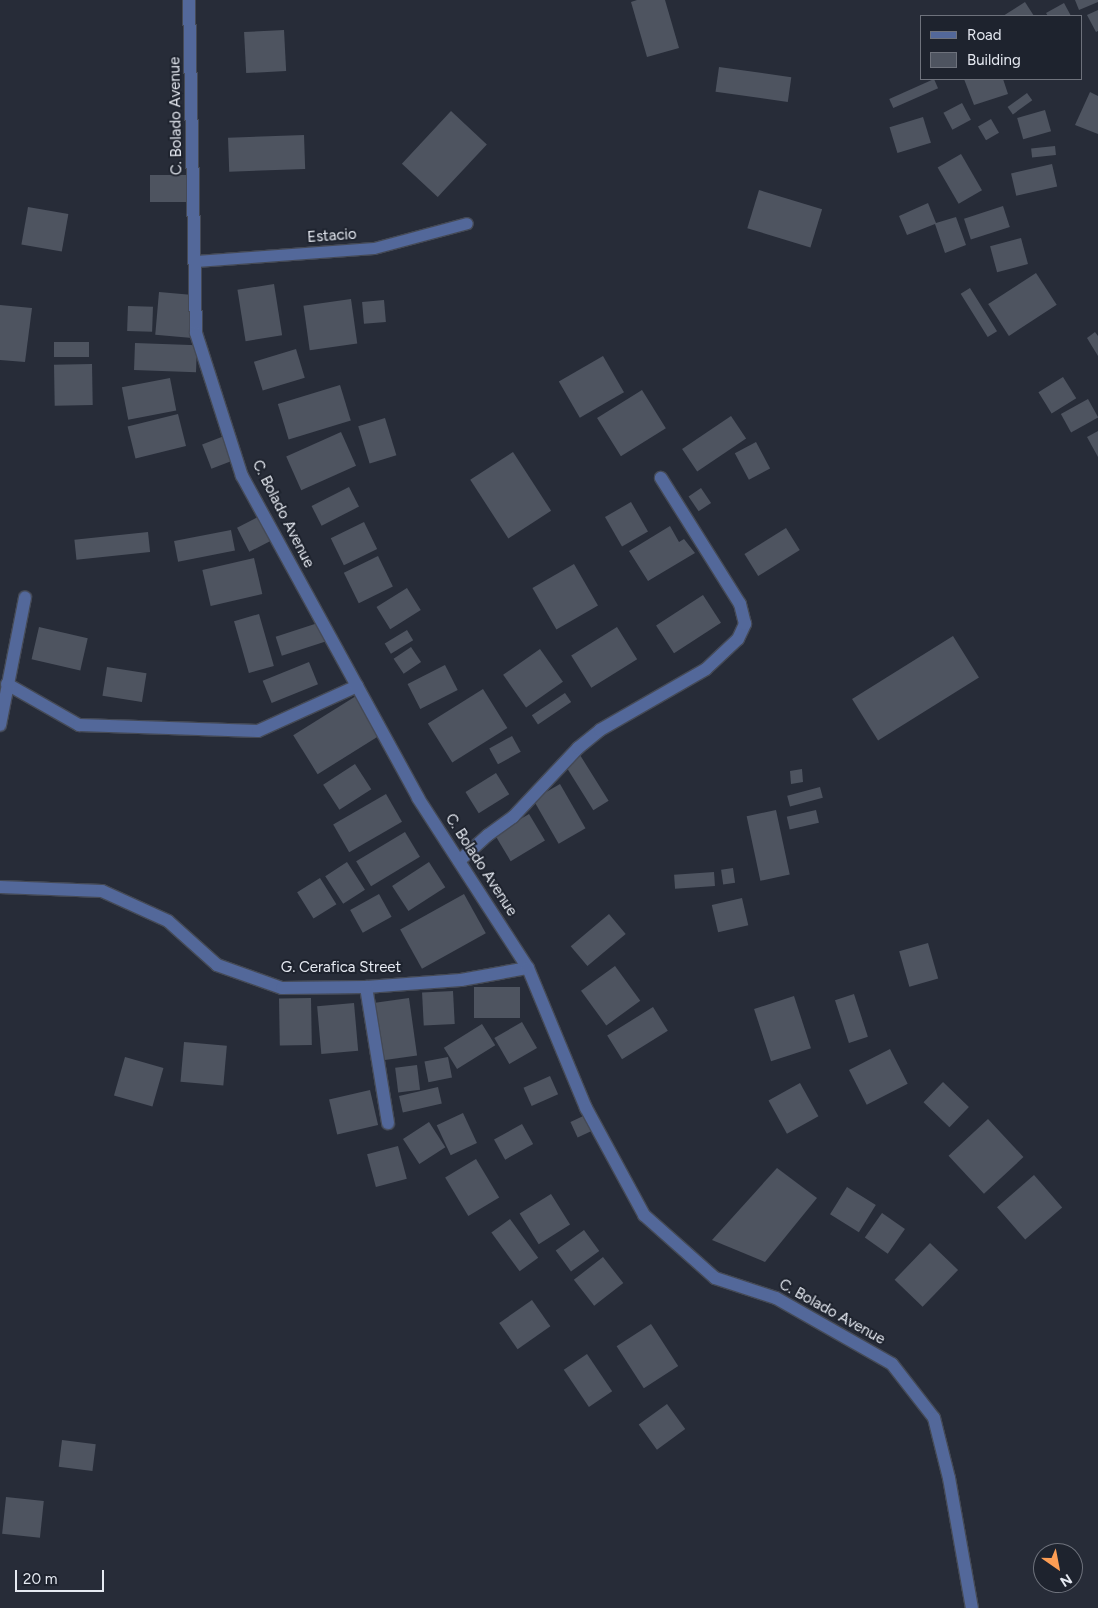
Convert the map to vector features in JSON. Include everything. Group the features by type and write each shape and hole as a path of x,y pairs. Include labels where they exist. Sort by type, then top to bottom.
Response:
{"street":[{"name":"C. Bolado Avenue","path":"189,0 196,261 196,333 242,476 418,798 528,968 586,1108 644,1215 715,1278 776,1298 892,1364 934,1418 949,1478 972,1608"},
{"path":"459,861 488,834 513,817 578,748 600,730 706,668 738,639 745,624 740,604 661,478"},
{"path":"0,725 25,597"},
{"path":"7,684 79,725 258,731 357,686"},
{"name":"G. Cerafica Street","path":"0,887 102,891 168,921 217,965 282,988 366,987 461,980 528,968"},
{"path":"366,987 388,1123"}],"lane":[{"name":"Estacio","path":"196,261 374,248 467,223"}],"building":[{"path":"637,0 665,0 679,48 647,57 631,2"},
{"path":"1075,0 1098,0 1098,2 1079,10"},
{"path":"1025,2 1033,15 1005,15"},
{"path":"1064,3 1070,15 1047,15 1046,13"},
{"path":"1098,10 1098,31 1096,32 1087,15"},
{"path":"284,30 286,71 246,73 244,32"},
{"path":"719,67 791,77 788,102 716,92"},
{"path":"934,80 938,88 893,108 889,99"},
{"path":"964,80 1003,80 1008,94 974,105"},
{"path":"1090,92 1098,96 1098,134 1075,125"},
{"path":"1027,93 1032,100 1013,114 1008,107"},
{"path":"962,103 971,120 952,130 943,113"},
{"path":"1045,110 1051,131 1023,139 1017,118"},
{"path":"451,111 487,144 438,197 402,164"},
{"path":"923,117 931,143 897,153 890,127"},
{"path":"991,119 999,133 986,140 978,126"},
{"path":"304,135 305,169 229,172 228,138"},
{"path":"1055,146 1056,155 1032,157 1031,149"},
{"path":"961,154 982,190 959,204 938,168"},
{"path":"1052,164 1057,186 1016,196 1011,173"},
{"path":"150,175 189,175 189,202 150,202"},
{"path":"759,190 822,209 810,248 747,228"},
{"path":"928,203 936,223 956,217 966,245 945,253 935,224 907,235 899,216"},
{"path":"1003,206 1010,227 971,240 964,219"},
{"path":"28,207 68,214 62,252 21,244"},
{"path":"1021,238 1028,264 997,272 990,246"},
{"path":"1036,273 1057,305 1009,336 988,304"},
{"path":"274,284 282,335 246,341 237,290"},
{"path":"970,288 997,331 988,337 961,294"},
{"path":"159,292 196,295 192,338 155,335"},
{"path":"351,299 357,344 310,350 303,306"},
{"path":"384,300 386,322 364,324 362,302"},
{"path":"0,305 32,308 25,362 0,360"},
{"path":"128,306 153,307 152,332 127,331"},
{"path":"1095,332 1098,336 1098,356 1087,338"},
{"path":"54,342 89,342 89,357 54,357"},
{"path":"135,343 197,345 196,372 134,370"},
{"path":"296,349 305,378 263,391 254,362"},
{"path":"603,356 624,392 580,418 559,382"},
{"path":"92,364 93,405 55,406 54,365"},
{"path":"1063,377 1076,398 1052,414 1038,392"},
{"path":"170,378 176,410 128,420 122,387"},
{"path":"340,385 351,420 289,439 278,404"},
{"path":"642,390 666,428 621,456 597,418"},
{"path":"1088,399 1098,417 1071,432 1061,414"},
{"path":"178,414 186,446 136,459 128,427"},
{"path":"731,416 746,438 697,471 682,449"},
{"path":"385,418 396,455 370,463 358,426"},
{"path":"1098,431 1098,457 1087,437"},
{"path":"341,432 356,466 301,490 286,456"},
{"path":"232,433 241,457 211,469 202,444"},
{"path":"756,442 770,468 749,480 735,453"},
{"path":"513,452 551,511 508,538 470,480"},
{"path":"349,487 359,507 322,526 312,506"},
{"path":"701,488 711,503 699,511 689,496"},
{"path":"631,502 648,531 622,546 605,517"},
{"path":"262,515 274,539 249,552 237,528"},
{"path":"364,522 377,549 344,565 331,538"},
{"path":"670,526 679,542 684,539 695,553 648,581 629,551"},
{"path":"786,528 800,550 758,576 744,554"},
{"path":"231,530 235,551 178,562 174,541"},
{"path":"148,532 150,552 76,560 74,540"},
{"path":"378,556 393,587 359,603 344,573"},
{"path":"254,558 262,594 211,606 202,570"},
{"path":"574,564 598,606 556,630 532,588"},
{"path":"407,588 421,610 390,629 376,607"},
{"path":"703,595 721,623 674,653 656,625"},
{"path":"259,614 274,666 249,673 234,621"},
{"path":"327,620 333,639 282,656 276,637"},
{"path":"39,627 88,638 80,670 32,659"},
{"path":"617,627 637,659 591,688 571,656"},
{"path":"407,630 413,640 391,654 385,643"},
{"path":"953,636 979,678 878,741 852,699"},
{"path":"411,647 421,662 404,674 394,659"},
{"path":"540,649 563,682 526,708 503,675"},
{"path":"309,662 318,684 272,703 263,681"},
{"path":"445,665 458,690 420,709 408,684"},
{"path":"107,667 147,673 142,702 102,696"},
{"path":"483,689 507,728 452,762 428,723"},
{"path":"565,693 571,702 538,724 532,715"},
{"path":"356,696 380,735 318,774 293,735"},
{"path":"512,736 521,752 498,764 489,749"},
{"path":"580,755 609,801 593,810 565,765"},
{"path":"355,764 371,789 339,810 323,785"},
{"path":"802,769 803,782 791,784 790,771"},
{"path":"496,773 509,794 479,813 465,792"},
{"path":"560,784 586,828 559,844 533,800"},
{"path":"820,787 823,798 790,806 787,796"},
{"path":"386,794 402,822 349,852 333,824"},
{"path":"776,810 790,875 760,881 747,816"},
{"path":"816,810 819,823 790,829 787,817"},
{"path":"529,814 545,841 511,861 495,835"},
{"path":"405,832 420,857 371,886 356,861"},
{"path":"347,862 365,890 343,904 325,876"},
{"path":"429,862 445,887 408,911 392,886"},
{"path":"733,868 735,883 723,885 721,870"},
{"path":"714,872 715,886 675,889 674,875"},
{"path":"320,878 336,904 314,919 297,892"},
{"path":"379,894 392,917 363,933 350,910"},
{"path":"464,894 486,933 422,969 400,929"},
{"path":"742,898 748,925 718,932 712,905"},
{"path":"609,914 626,934 587,966 571,946"},
{"path":"928,943 938,979 909,987 899,951"},
{"path":"615,966 640,1001 606,1025 581,991"},
{"path":"474,987 520,987 520,1018 474,1018"},
{"path":"453,991 455,1024 424,1026 422,993"},
{"path":"854,994 868,1037 849,1043 835,1000"},
{"path":"794,996 811,1048 771,1061 754,1009"},
{"path":"311,998 312,1045 280,1046 279,999"},
{"path":"409,998 417,1055 381,1060 373,1003"},
{"path":"354,1003 358,1051 321,1054 317,1006"},
{"path":"653,1007 668,1031 622,1059 607,1036"},
{"path":"522,1022 537,1048 509,1064 494,1038"},
{"path":"482,1024 495,1045 457,1069 444,1048"},
{"path":"184,1042 227,1046 223,1086 181,1082"},
{"path":"890,1049 908,1084 867,1105 849,1070"},
{"path":"125,1057 163,1068 152,1106 114,1095"},
{"path":"448,1057 452,1078 428,1082 424,1062"},
{"path":"417,1065 420,1090 398,1092 395,1068"},
{"path":"550,1076 558,1094 532,1106 524,1088"},
{"path":"943,1082 969,1107 949,1127 924,1102"},
{"path":"800,1083 818,1116 787,1134 769,1100"},
{"path":"438,1087 442,1104 403,1113 399,1096"},
{"path":"370,1090 378,1125 337,1135 329,1099"},
{"path":"594,1111 601,1126 578,1137 570,1122"},
{"path":"463,1113 477,1143 451,1155 437,1125"},
{"path":"988,1119 1023,1157 984,1194 949,1156"},
{"path":"429,1122 445,1147 419,1164 403,1139"},
{"path":"522,1124 533,1144 505,1160 494,1140"},
{"path":"398,1146 407,1179 376,1187 367,1154"},
{"path":"476,1159 499,1198 468,1216 445,1178"},
{"path":"777,1168 817,1198 765,1262 712,1240"},
{"path":"1034,1175 1062,1207 1025,1240 997,1207"},
{"path":"847,1187 876,1205 859,1232 830,1214"},
{"path":"551,1194 570,1225 539,1244 520,1214"},
{"path":"882,1213 905,1229 888,1254 865,1238"},
{"path":"510,1219 538,1258 520,1271 491,1233"},
{"path":"584,1230 599,1251 571,1272 556,1251"},
{"path":"930,1243 958,1270 923,1307 895,1280"},
{"path":"603,1257 623,1283 594,1306 574,1280"},
{"path":"532,1300 550,1326 518,1349 499,1323"},
{"path":"651,1324 678,1366 644,1388 617,1346"},
{"path":"587,1354 612,1391 589,1407 564,1370"},
{"path":"667,1404 685,1429 657,1450 639,1425"},
{"path":"62,1440 96,1444 92,1471 59,1467"},
{"path":"6,1497 44,1501 40,1538 2,1534"}]}
